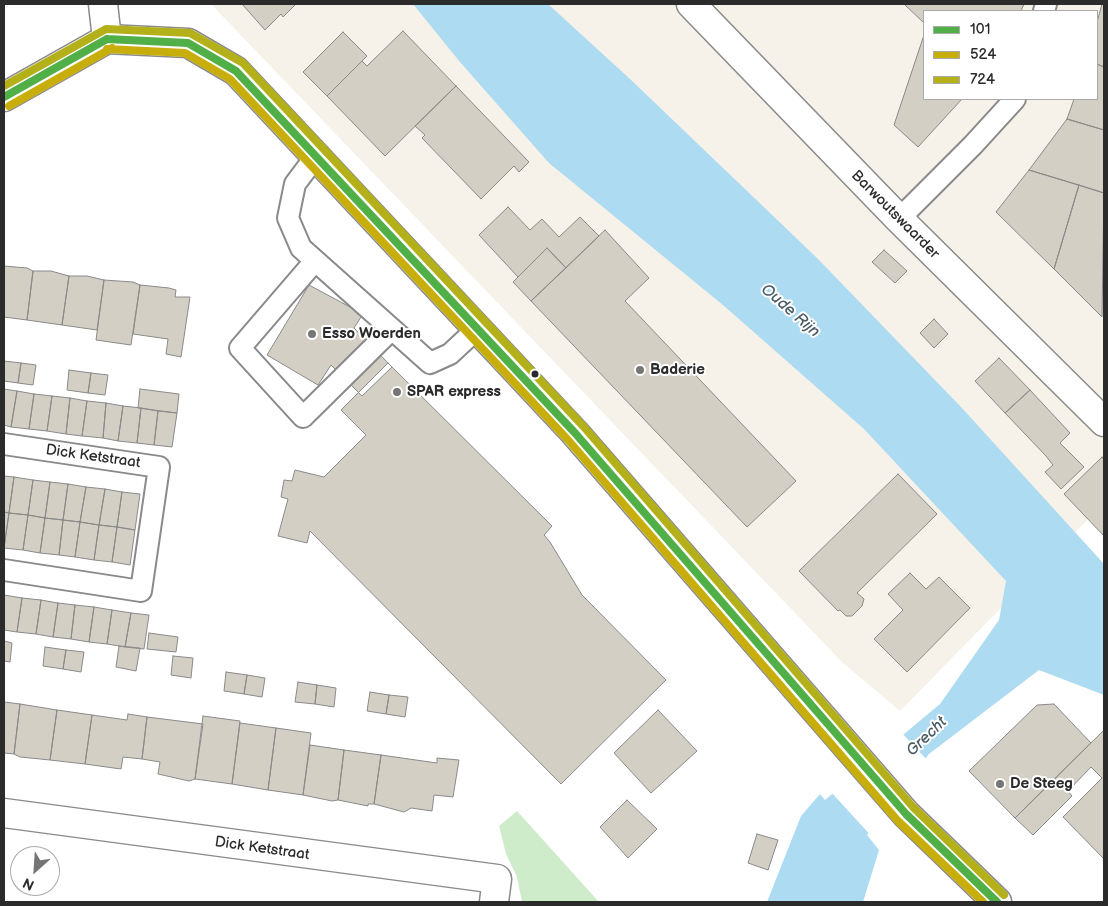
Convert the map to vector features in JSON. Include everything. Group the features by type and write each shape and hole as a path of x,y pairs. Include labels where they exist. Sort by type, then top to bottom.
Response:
{"main road":[{"path":"103,4 107,39"},
{"name":"Barwoutswaarder","path":"691,4 899,220 1104,422"},
{"path":"4,97 107,39 188,43 236,71 574,433 852,755 906,814 997,902"},
{"name":"Dick Ketstraat","path":"4,813 497,879 494,902"}],"lane":[{"path":"899,220 974,145 1014,100"},
{"path":"316,156 295,184 288,218 301,248 314,262 430,363 450,354 478,328"},
{"path":"314,262 240,348 303,417 391,330"},
{"name":"Dick Ketstraat","path":"4,444 159,466 141,591 4,570"}],"shaded area":[{"path":"211,4 1104,4 1104,503 900,711 843,663"}],"green space":[{"path":"517,811 599,902 522,902 517,877 506,854 499,826"}],"water":[{"path":"413,4 548,4 630,79 817,258 961,407 1104,564 1104,695 1039,670 929,754 867,835 879,850 863,902 767,902 801,816 820,794 825,800 940,704 999,620 1006,581 864,429 723,305 549,163 460,62"}],"pier":[{"path":"902,733 927,760 870,835 831,792"}],"building":[{"path":"242,4 296,4 283,17 281,14 265,30"},
{"path":"904,4 1024,4 1021,10 923,10 923,22"},
{"path":"1102,4 1104,4 1104,67 1098,64 1098,18"},
{"path":"403,31 456,86 385,156 327,96 362,61 367,66"},
{"path":"343,32 367,56 327,96 303,72"},
{"path":"923,38 923,100 961,100 918,147 894,125"},
{"path":"1098,64 1104,67 1104,130 1067,119 1074,100 1098,100"},
{"path":"456,86 529,162 519,172 514,166 481,199 422,138 425,135 415,126"},
{"path":"1067,119 1104,130 1104,193 1029,170"},
{"path":"1029,170 1079,185 1054,269 996,212"},
{"path":"1079,185 1104,193 1102,317 1054,269"},
{"path":"508,207 530,230 542,219 559,237 580,217 599,236 566,268 547,248 518,277 479,235"},
{"path":"605,230 649,278 625,301 796,481 747,527 531,301"},
{"path":"547,248 566,268 531,301 513,282"},
{"path":"884,250 907,271 895,283 872,262"},
{"path":"4,266 27,268 33,271 27,320 4,317"},
{"path":"33,271 51,271 69,276 62,325 27,320"},
{"path":"69,276 87,276 104,280 97,330 62,325"},
{"path":"104,280 133,282 140,285 131,345 96,340"},
{"path":"140,285 169,288 176,290 175,297 190,297 181,357 166,354 168,339 133,334"},
{"path":"309,285 363,314 354,328 392,367 362,396 331,365 318,385 267,355"},
{"path":"934,319 948,334 934,348 920,333"},
{"path":"999,358 1030,390 1005,413 975,381"},
{"path":"4,361 21,363 18,383 4,381"},
{"path":"21,363 36,365 33,385 18,383"},
{"path":"388,363 552,526 544,535 582,595 666,680 561,784 310,531 307,543 278,536 288,499 281,497 284,480 292,481 295,470 324,477 366,435 341,410"},
{"path":"69,370 91,373 88,393 67,390"},
{"path":"91,373 108,375 105,395 88,393"},
{"path":"4,389 17,391 11,427 4,425"},
{"path":"140,389 179,394 177,413 138,408"},
{"path":"1030,390 1070,433 1060,443 1084,467 1061,489 1045,472 1053,465 1005,413"},
{"path":"17,391 34,394 29,429 11,427"},
{"path":"34,394 52,396 47,431 29,429"},
{"path":"52,396 70,398 66,434 47,431"},
{"path":"70,398 87,401 82,436 66,434"},
{"path":"87,401 106,403 103,438 82,436"},
{"path":"106,403 123,406 118,441 103,438"},
{"path":"123,406 141,408 137,443 118,441"},
{"path":"141,408 158,411 154,445 137,443"},
{"path":"158,411 177,413 172,447 154,445"},
{"path":"1102,457 1104,460 1104,536 1064,494"},
{"path":"898,474 937,514 857,593 864,599 862,606 852,616 846,616 840,610 838,611 799,571"},
{"path":"4,476 14,477 9,513 4,512"},
{"path":"14,477 33,480 28,515 9,513"},
{"path":"33,480 50,482 45,518 28,515"},
{"path":"50,482 68,484 63,520 45,518"},
{"path":"68,484 86,487 80,522 63,520"},
{"path":"86,487 105,489 99,525 80,522"},
{"path":"105,489 122,492 117,527 99,525"},
{"path":"122,492 140,494 135,530 117,527"},
{"path":"4,512 9,513 4,548"},
{"path":"9,513 28,515 23,550 4,548"},
{"path":"28,515 45,518 40,553 23,550"},
{"path":"45,518 63,520 59,555 40,553"},
{"path":"63,520 80,522 75,557 59,555"},
{"path":"80,522 99,525 94,560 75,557"},
{"path":"99,525 117,527 112,562 94,560"},
{"path":"117,527 135,530 130,565 112,562"},
{"path":"910,573 926,589 939,577 970,608 907,672 874,639 903,610 888,594"},
{"path":"4,595 22,598 17,632 4,630"},
{"path":"22,598 41,600 36,634 17,632"},
{"path":"41,600 58,603 53,637 36,634"},
{"path":"58,603 75,605 71,639 53,637"},
{"path":"75,605 94,607 89,642 71,639"},
{"path":"94,607 112,610 107,644 89,642"},
{"path":"112,610 131,613 125,647 107,644"},
{"path":"131,613 149,615 144,649 125,647"},
{"path":"149,633 178,637 176,652 147,649"},
{"path":"4,641 12,643 10,662 4,661"},
{"path":"119,646 140,648 136,671 116,667"},
{"path":"45,647 66,650 63,669 43,666"},
{"path":"66,650 84,652 81,672 63,669"},
{"path":"173,656 193,658 191,678 171,675"},
{"path":"226,672 247,675 244,694 224,691"},
{"path":"247,675 265,678 262,697 244,694"},
{"path":"298,682 317,685 315,704 295,702"},
{"path":"317,685 336,688 334,707 315,704"},
{"path":"370,692 389,695 386,714 367,711"},
{"path":"389,695 408,697 405,717 386,714"},
{"path":"4,702 20,704 14,754 4,753"},
{"path":"20,704 57,710 50,760 20,757 14,754"},
{"path":"1054,704 1091,743 1015,818 969,771 1037,705"},
{"path":"57,710 92,715 85,764 50,760"},
{"path":"658,710 697,751 651,793 614,753"},
{"path":"128,714 147,717 142,759 123,757 121,769 85,764 92,715 127,720"},
{"path":"203,716 240,721 232,784 195,779"},
{"path":"147,717 203,724 195,779 189,781 158,774 160,762 142,759"},
{"path":"240,723 276,728 268,790 232,784"},
{"path":"276,728 311,733 303,795 268,790"},
{"path":"1104,730 1104,859 1063,817 1102,778 1091,767 1068,791 1072,796 1033,835 1015,818"},
{"path":"310,745 344,750 338,800 332,801 303,795"},
{"path":"344,750 381,755 374,804 368,804 368,806 338,800"},
{"path":"381,755 437,763 437,758 459,760 453,797 434,795 432,811 411,808 404,812 374,804"},
{"path":"627,800 657,829 628,858 600,827"},
{"path":"757,834 778,840 768,870 748,863"}],"transit line":[{"name":"724","path":"4,86 106,29 190,33 243,63 583,426 913,807 1004,895"},
{"name":"101","path":"107,39 188,43 236,71 575,433 906,814 997,902"},
{"name":"101","path":"4,97 107,39"},
{"name":"524","path":"9,106 112,48"},
{"name":"524","path":"107,49 185,53 230,79 568,440 898,821 983,902"}],"place":[{"name":"Esso Woerden","path":"312,334"},
{"name":"Baderie","path":"640,370"},
{"name":"SPAR express","path":"397,392"},
{"name":"De Steeg","path":"1000,784"}],"water label":[{"name":"Oude Rijn","path":"790,311"},
{"name":"Grecht","path":"927,737"}]}
